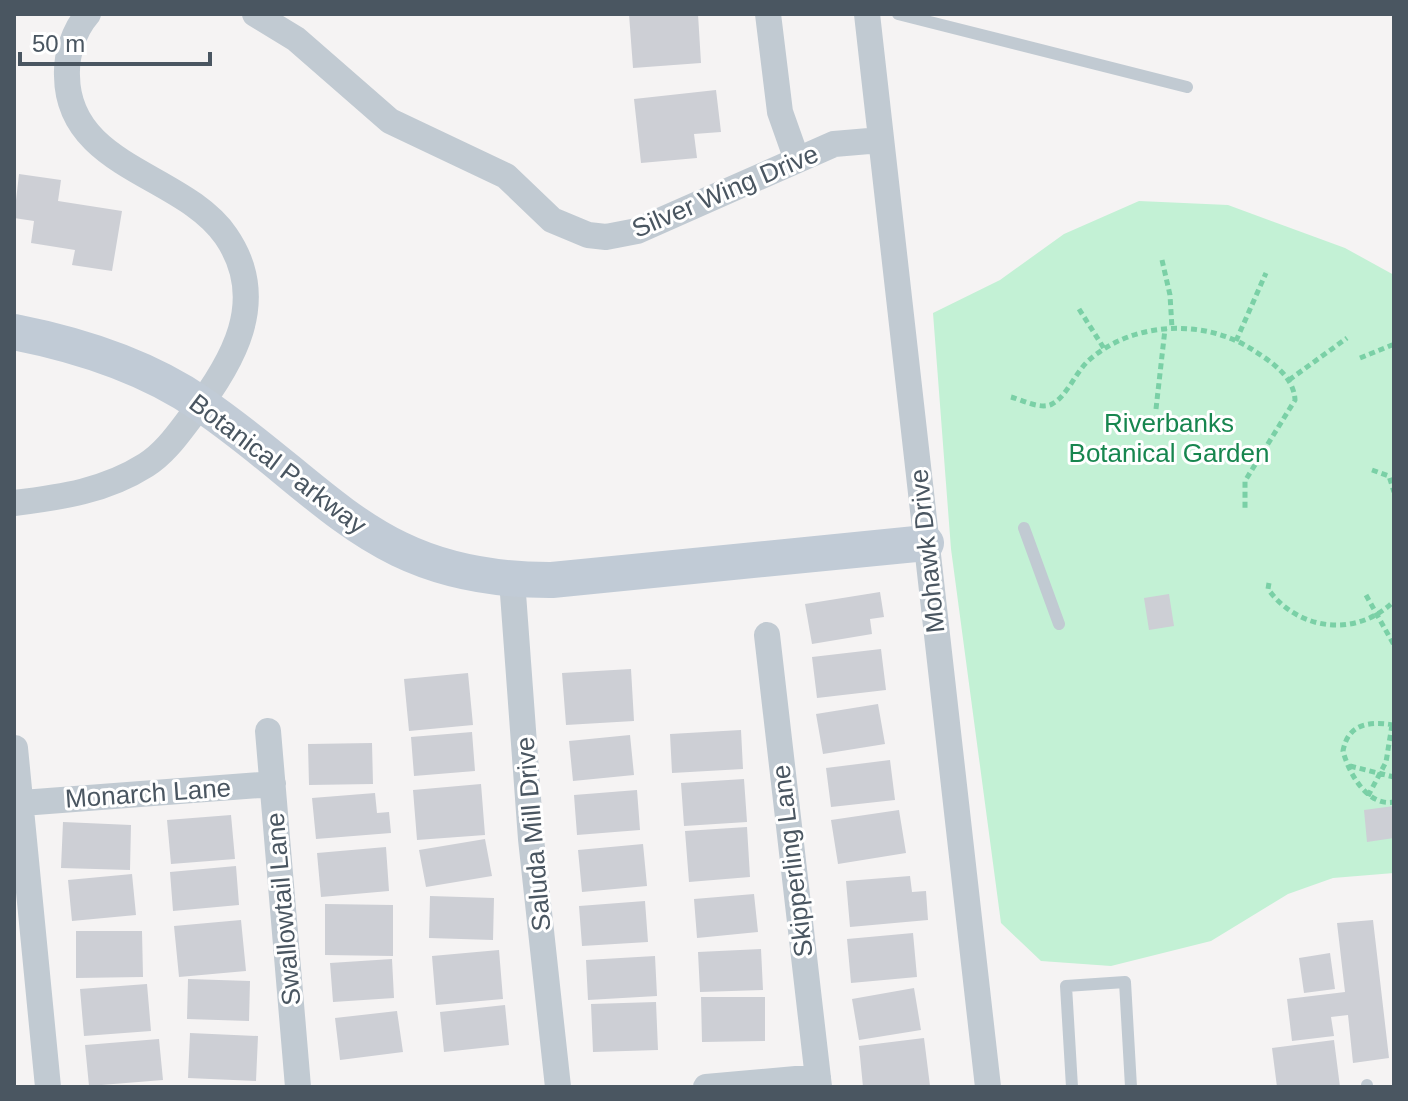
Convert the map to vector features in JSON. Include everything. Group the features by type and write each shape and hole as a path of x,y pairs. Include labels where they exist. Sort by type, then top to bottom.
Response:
{"street":[{"path":"14,503 76,495 122,479 159,456 201,404 242,333 247,295 243,271 225,235 200,208 124,166 80,119 71,100 67,63 72,43 88,14"},
{"name":"Silver Wing Drive","path":"255,14 296,39 390,121 506,176 552,220 588,235 606,237 637,231 846,141 881,140"},
{"path":"768,14 780,112 797,160"},
{"name":"Mohawk Drive","path":"867,14 988,1087"},
{"name":"Botanical Parkway","path":"14,332 147,373 201,404 362,530 426,562 457,571 512,580 552,580 926,543"},
{"name":"Saluda Mill Drive","path":"512,580 531,839 558,1087"},
{"name":"Skipperling Lane","path":"767,635 819,1082"},
{"name":"Swallowtail Lane","path":"268,731 298,1087"},
{"path":"15,748 48,1087"},
{"name":"Monarch Lane","path":"22,803 273,784"},
{"path":"706,1087 819,1082"}],"lane":[{"path":"898,14 1187,87"},
{"path":"1024,528 1059,624"},
{"path":"1072,1087 1066,986 1125,982 1131,1087"}],"path":[{"path":"1156,409 1170,295 1162,260"},
{"path":"1236,341 1266,273"},
{"path":"1079,309 1105,350"},
{"path":"1011,397 1047,407 1055,403 1089,361 1144,332 1168,328 1204,331 1236,341 1271,363 1289,380 1295,393 1293,408 1245,481 1245,510"},
{"path":"1289,380 1347,338"},
{"path":"1360,358 1392,345 1394,349"},
{"path":"1372,470 1389,476 1394,492"},
{"path":"1269,583 1268,589 1285,608 1310,621 1353,624 1377,615 1394,601"},
{"path":"1366,595 1394,645"},
{"path":"1368,796 1391,754 1393,725 1368,723 1352,731 1343,751 1368,796 1382,804 1394,802"},
{"path":"1350,766 1394,777"}],"green space":[{"name":"Riverbanks Botanical Garden","path":"1139,201 1228,205 1345,248 1394,275 1394,873 1333,878 1288,894 1211,941 1111,966 1041,961 1001,923 951,549 933,313 1000,280 1064,234"}],"building":[{"path":"629,14 698,14 701,63 633,68"},
{"path":"716,90 721,132 694,134 697,158 641,163 634,99"},
{"path":"19,174 61,180 58,201 122,211 112,271 72,265 75,250 31,243 34,221 14,218"},
{"path":"880,592 884,617 870,619 872,634 812,644 805,604"},
{"path":"1169,594 1174,626 1149,630 1144,598"},
{"path":"881,649 886,690 817,698 812,657"},
{"path":"631,669 634,721 566,725 562,673"},
{"path":"468,673 473,725 409,731 404,679"},
{"path":"878,704 885,744 823,754 816,714"},
{"path":"741,730 743,769 672,773 670,734"},
{"path":"472,732 475,771 414,776 411,737"},
{"path":"630,735 634,775 573,781 569,741"},
{"path":"372,743 373,784 309,785 308,744"},
{"path":"890,760 895,800 831,807 826,768"},
{"path":"744,779 747,822 684,826 681,783"},
{"path":"481,784 485,835 417,840 413,790"},
{"path":"637,790 640,830 577,835 574,795"},
{"path":"375,793 377,813 389,812 391,833 316,839 312,798"},
{"path":"1394,806 1394,838 1367,842 1364,810"},
{"path":"899,810 906,853 838,864 831,820"},
{"path":"231,815 235,859 171,864 167,820"},
{"path":"63,822 131,825 130,870 61,868"},
{"path":"747,827 750,877 689,882 685,831"},
{"path":"485,839 492,876 426,887 419,850"},
{"path":"643,844 647,886 582,892 578,850"},
{"path":"386,847 389,891 321,897 317,853"},
{"path":"236,866 239,905 173,911 170,872"},
{"path":"132,874 136,915 72,921 68,880"},
{"path":"910,876 912,892 926,891 928,920 850,927 846,881"},
{"path":"754,894 758,932 697,938 694,899"},
{"path":"430,896 494,898 493,940 429,938"},
{"path":"645,901 648,942 582,946 579,906"},
{"path":"325,904 393,905 393,956 325,955"},
{"path":"241,920 246,971 179,977 174,926"},
{"path":"1373,920 1389,1058 1353,1063 1348,1015 1331,1017 1334,1036 1292,1041 1287,999 1345,992 1337,923"},
{"path":"76,931 142,931 143,977 76,978"},
{"path":"913,933 917,977 851,983 847,939"},
{"path":"761,949 763,990 700,992 698,952"},
{"path":"499,950 503,999 436,1005 432,956"},
{"path":"1330,953 1335,989 1304,993 1299,958"},
{"path":"655,956 657,996 588,1000 586,960"},
{"path":"392,959 394,998 333,1002 330,963"},
{"path":"188,979 250,981 249,1021 187,1019"},
{"path":"147,984 151,1031 84,1036 80,989"},
{"path":"914,988 921,1030 859,1040 852,999"},
{"path":"701,997 765,997 765,1041 702,1042"},
{"path":"656,1002 658,1050 593,1052 591,1004"},
{"path":"505,1005 509,1045 444,1052 440,1012"},
{"path":"397,1011 403,1052 340,1060 335,1018"},
{"path":"190,1033 258,1036 256,1081 188,1078"},
{"path":"924,1038 930,1086 863,1087 859,1046"},
{"path":"159,1039 163,1080 89,1086 85,1045"},
{"path":"1334,1040 1340,1087 1277,1087 1272,1048"}]}
